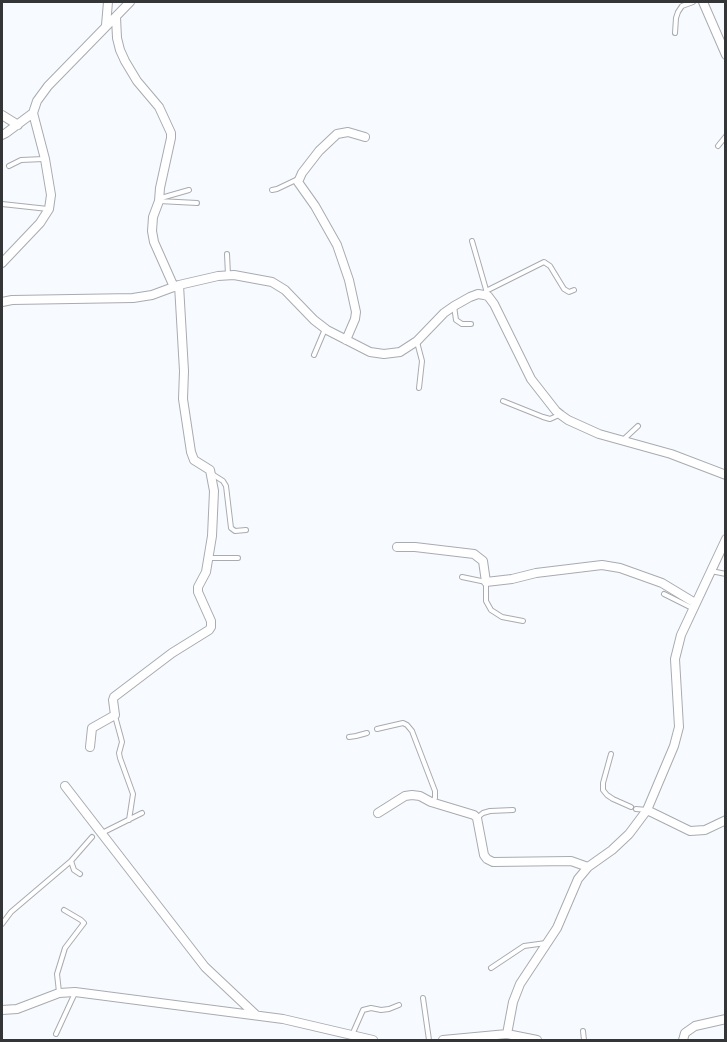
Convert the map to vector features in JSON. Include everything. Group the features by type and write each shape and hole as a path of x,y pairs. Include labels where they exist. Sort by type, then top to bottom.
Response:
{"street":[{"path":"106,25 108,2"},
{"path":"2,135 33,113 37,101 48,86 130,2"},
{"path":"704,2 726,55"},
{"path":"90,747 92,728 115,715 114,697 172,653 210,628 211,621 198,587 206,572 212,536 214,491 212,473 194,460 191,452 183,399 184,371 176,286 154,242 152,231 171,133 159,107 137,81 125,61 117,38 116,17"},
{"path":"2,263 40,223 49,209 51,195 45,159 33,113"},
{"path":"2,115 18,125"},
{"path":"346,340 356,312 349,280 337,245 315,206 298,184 298,179 319,151 337,134 348,132 365,137"},
{"path":"2,302 133,298 152,295 176,286 218,276 234,275 272,282 285,290 325,328 369,352 384,354 400,352 417,341 454,306 478,294 487,294 531,379 561,415 599,434 671,454 726,476"},
{"path":"507,1034 513,1002 520,984 556,928 578,879 588,867 612,850 629,834 647,810 674,746 679,728 675,659 681,635 726,539"},
{"path":"396,547 474,554 483,561 486,582 602,565 620,568 662,583 694,605"},
{"path":"65,786 97,833 205,967 257,1016"},
{"path":"378,813 405,796 420,796 474,815 477,818 484,855 493,862 571,861 588,867"},
{"path":"647,810 690,831 705,830 726,820"},
{"path":"2,1010 17,1009 59,993 75,992 283,1019 373,1041"},
{"path":"683,1041 685,1033 695,1026 726,1019"},
{"path":"443,1041 507,1034 537,1041"}],"lane":[{"path":"675,33 678,12 682,6 693,2"},
{"path":"718,146 726,136"},
{"path":"9,166 21,160 45,159"},
{"path":"272,190 298,179"},
{"path":"159,200 189,190"},
{"path":"159,200 196,203"},
{"path":"2,204 49,209"},
{"path":"472,241 487,294 544,261 550,266 564,289 574,290"},
{"path":"227,254 228,275"},
{"path":"454,306 456,320 462,324 471,324"},
{"path":"314,355 325,328"},
{"path":"417,341 422,362 419,387"},
{"path":"504,401 550,419 561,415"},
{"path":"621,441 638,426"},
{"path":"212,473 226,486 231,528 235,531 246,530"},
{"path":"208,558 238,558"},
{"path":"710,571 726,574"},
{"path":"462,577 486,582 486,601 491,610 502,617 523,621"},
{"path":"664,594 694,605"},
{"path":"115,715 122,742 120,758 133,794 129,820"},
{"path":"377,729 402,723 412,731 435,791 435,798 432,802"},
{"path":"349,737 368,733"},
{"path":"611,754 603,790 613,799 634,808 647,810"},
{"path":"477,818 490,811 513,810"},
{"path":"2,924 10,912 71,861 97,833 142,813"},
{"path":"71,861 74,870 80,874"},
{"path":"59,993 57,974 65,948 84,924 64,910"},
{"path":"491,968 524,946 547,943"},
{"path":"56,1034 75,992"},
{"path":"423,998 429,1041"},
{"path":"352,1035 363,1010 389,1009 399,1005"},
{"path":"583,1031 584,1041"}]}
